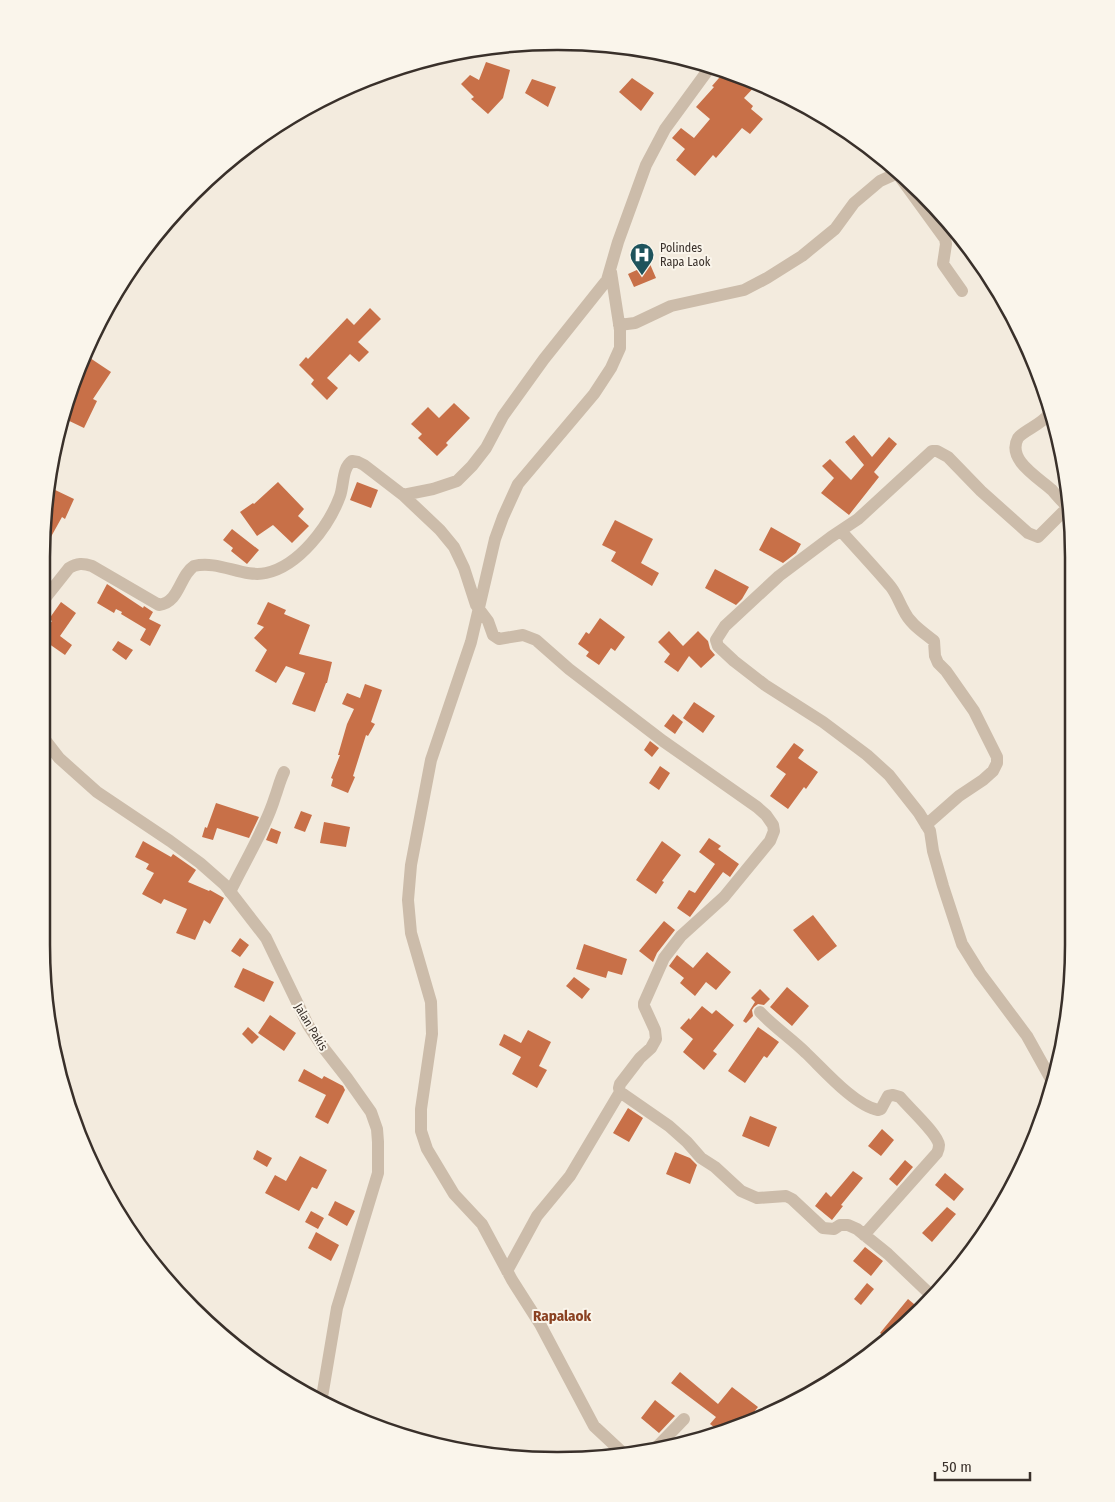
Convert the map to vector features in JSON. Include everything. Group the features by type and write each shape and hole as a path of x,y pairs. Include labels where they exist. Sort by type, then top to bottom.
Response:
{"street":[{"path":"403,495 433,489 457,481 472,466 486,448 503,416 539,366 603,285 611,272 618,242 646,165 665,129 706,72"},
{"path":"618,325 635,323 671,306 744,290 767,278 802,256 835,229 854,203 880,181 892,176"},
{"path":"920,203 945,239 943,264 962,291"},
{"path":"611,272 620,348 611,368 594,394 518,484 495,539 471,642 431,760 411,865 408,900 411,933 430,1002 432,1034 421,1109 421,1131 427,1149 454,1194 482,1224 507,1271 540,1324 594,1426 618,1449"},
{"path":"1045,417 1018,438 1016,451 1019,459 1062,500"},
{"path":"1048,1074 1027,1036 980,973 962,944 942,886 930,831 889,775 867,755 823,722 766,685 734,661 717,644 720,632 725,626 779,576 858,519 928,455 935,451 948,457 1028,534 1038,537 1063,513"},
{"path":"50,592 69,568 80,563 92,566 159,605 169,602 173,598 186,573 194,566 214,564 255,573 265,573 274,570 294,560 303,552 329,520 341,494 348,464 352,461 358,462 403,495 440,530 454,547 464,568 478,609 488,621 490,632 496,638 503,639 523,635 536,640 569,669 663,741 766,815 773,825 773,835 763,851 724,897 681,936 664,958 644,1003 655,1030 656,1039 651,1048 640,1058 620,1084 620,1092 570,1176 537,1216 507,1271"},
{"path":"841,531 892,588 904,612 911,621 921,632 934,641 935,656 938,663 974,710 997,757 997,764 993,771 959,796 926,825"},
{"name":"Jalan Pakis","path":"50,746 59,758 97,792 200,863 230,892 266,938 308,1025 371,1112 377,1129 379,1160 376,1180 337,1308 322,1394"},
{"path":"230,892 276,797 278,785 284,772"},
{"path":"760,1012 806,1052 833,1080 862,1102 878,1110 881,1109 888,1096 900,1097 938,1141 937,1153 864,1234"},
{"path":"620,1092 669,1126 701,1158 741,1191 757,1198 786,1196 792,1199 823,1228 834,1229 840,1225 857,1228 927,1291"},
{"path":"663,1441 684,1419"}],"building":[{"path":"486,62 510,70 503,98 488,114 471,99 474,97 461,84 470,75 479,80"},
{"path":"720,77 752,89 744,98 753,106 751,109 763,119 750,134 742,128 716,158 713,155 695,176 676,160 685,149 672,138 681,128 694,138 710,119 696,107 714,87 712,86"},
{"path":"632,78 654,93 641,111 619,92"},
{"path":"532,79 556,87 548,107 525,93"},
{"name":"Polindes Rapa Laok","path":"650,264 656,278 634,287 628,274"},
{"path":"370,308 381,319 358,342 369,352 359,362 350,354 327,378 338,388 327,400 311,384 314,380 299,365 306,357 308,359 347,318 354,325"},
{"path":"91,359 111,372 93,399 97,401 84,428 69,421"},
{"path":"454,403 470,418 446,443 448,445 437,456 418,438 422,434 411,424 428,407 439,418"},
{"path":"854,435 872,457 889,437 897,444 874,472 879,477 849,515 821,493 834,478 822,466 830,459 851,480 864,465 845,442"},
{"path":"278,482 304,509 298,516 309,526 292,543 273,525 257,536 240,512 254,504"},
{"path":"357,482 378,490 371,508 350,500"},
{"path":"54,490 74,499 65,519 62,517 51,538"},
{"path":"615,520 653,539 641,563 659,573 652,586 611,561 616,552 602,545"},
{"path":"771,527 801,544 796,553 783,563 759,550"},
{"path":"232,529 259,550 247,564 231,551 233,548 223,540"},
{"path":"715,569 749,587 736,605 705,588"},
{"path":"107,584 143,608 144,606 153,612 149,619 161,625 150,646 140,640 146,629 121,614 122,612 116,609 114,613 97,603"},
{"path":"61,602 76,613 60,636 72,645 65,655 50,645 50,624 52,621 50,618"},
{"path":"268,602 286,610 284,614 310,625 299,654 332,662 327,683 315,712 292,704 305,673 286,666 276,683 255,671 267,650 254,638 264,627 257,624"},
{"path":"600,618 625,637 615,651 611,648 599,665 586,656 589,652 578,644 586,632 589,634"},
{"path":"669,631 683,646 698,631 708,641 710,649 715,655 701,668 689,656 678,672 664,662 670,654 658,642"},
{"path":"118,641 133,650 126,660 112,650"},
{"path":"365,684 382,690 371,722 375,724 368,736 366,735 353,776 355,777 348,793 331,786 333,779 331,778 340,755 338,755 347,724 354,709 342,704 347,693 360,698"},
{"path":"694,702 715,716 703,733 683,718"},
{"path":"673,714 683,722 675,734 664,726"},
{"path":"650,741 659,748 652,757 644,750"},
{"path":"794,743 804,750 798,758 818,772 788,809 770,796 786,774 776,767"},
{"path":"660,766 670,773 659,790 649,783"},
{"path":"216,803 259,817 249,838 217,828 213,840 202,837"},
{"path":"301,811 312,815 305,832 294,828"},
{"path":"324,822 350,827 346,847 320,843"},
{"path":"271,828 281,832 277,844 266,840"},
{"path":"709,838 721,846 718,849 739,864 730,877 723,872 690,917 677,908 689,890 695,893 715,864 699,852"},
{"path":"143,841 171,857 173,854 196,870 188,882 210,890 224,898 210,924 204,920 195,940 176,933 187,909 164,899 161,904 142,894 154,873 146,869 149,864 135,857"},
{"path":"662,841 681,855 662,881 664,882 656,894 636,880"},
{"path":"813,915 837,946 818,961 793,930"},
{"path":"664,921 675,930 657,953 653,962 639,951"},
{"path":"240,938 249,945 240,957 231,951"},
{"path":"584,944 627,959 622,975 608,971 606,978 576,969"},
{"path":"707,952 731,972 716,990 706,982 695,996 680,983 684,978 669,966 677,955 693,968"},
{"path":"243,968 274,982 264,1002 234,987"},
{"path":"574,977 590,989 582,999 566,986"},
{"path":"787,987 809,1006 792,1026 770,1007"},
{"path":"760,989 770,999 764,1005 758,1004 754,1007 752,1010 753,1016 746,1023 743,1021 755,1002 751,998"},
{"path":"702,1006 712,1014 716,1010 734,1025 713,1051 717,1054 704,1070 683,1052 693,1039 680,1028"},
{"path":"270,1015 296,1033 284,1051 258,1033"},
{"path":"248,1027 259,1037 252,1044 242,1034"},
{"path":"758,1027 779,1042 767,1058 764,1056 745,1083 728,1071"},
{"path":"528,1030 551,1042 539,1066 547,1070 537,1088 512,1074 521,1057 499,1045 504,1034 521,1043"},
{"path":"304,1069 322,1079 324,1076 343,1086 345,1090 328,1124 315,1117 326,1095 298,1081"},
{"path":"628,1108 643,1118 629,1142 613,1133"},
{"path":"750,1116 777,1127 769,1147 742,1136"},
{"path":"882,1129 894,1140 881,1156 868,1146"},
{"path":"257,1150 272,1158 267,1167 253,1159"},
{"path":"675,1152 690,1158 697,1165 690,1184 666,1174"},
{"path":"300,1156 327,1170 317,1189 312,1187 299,1211 265,1193 275,1175 286,1181"},
{"path":"905,1160 913,1167 897,1186 889,1179"},
{"path":"853,1171 863,1178 841,1205 843,1206 832,1220 815,1206 826,1192 831,1197"},
{"path":"945,1173 964,1189 954,1201 935,1185"},
{"path":"335,1201 355,1211 347,1226 328,1215"},
{"path":"947,1207 956,1214 932,1242 922,1233"},
{"path":"311,1211 324,1218 318,1229 305,1222"},
{"path":"316,1232 339,1245 331,1261 308,1248"},
{"path":"865,1247 883,1261 871,1276 853,1261"},
{"path":"867,1283 874,1289 861,1305 854,1299"},
{"path":"908,1299 915,1304 892,1326 882,1334 880,1333"},
{"path":"680,1372 718,1404 732,1387 758,1407 754,1412 714,1427 710,1424 716,1417 671,1383"},
{"path":"655,1400 675,1416 659,1433 641,1418"}],"place":[{"name":"Polindes Rapa Laok","path":"642,276"}],"district":[{"name":"Rapalaok","path":"562,1316"}]}
